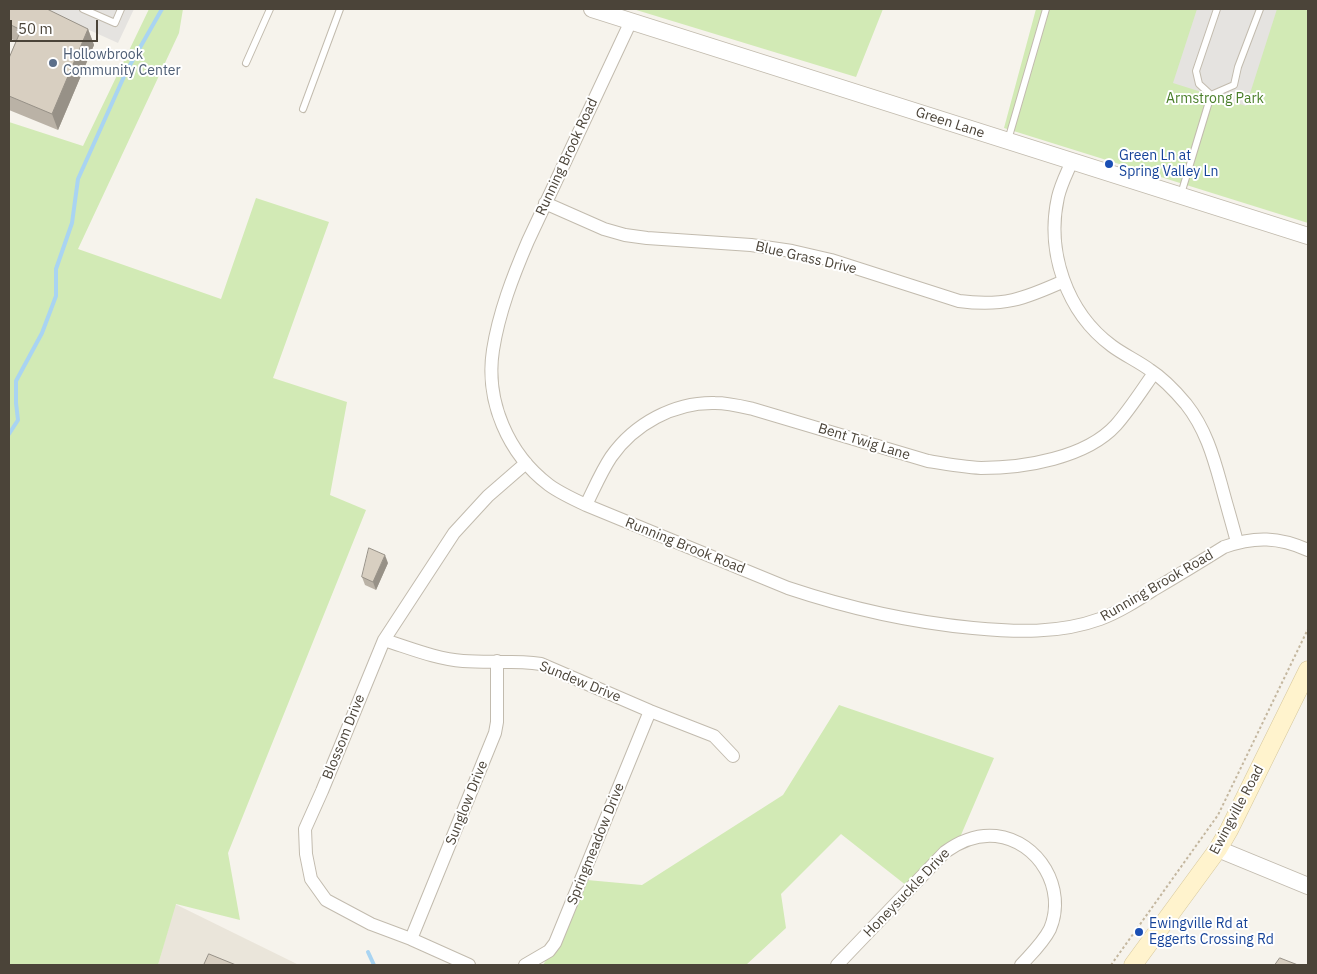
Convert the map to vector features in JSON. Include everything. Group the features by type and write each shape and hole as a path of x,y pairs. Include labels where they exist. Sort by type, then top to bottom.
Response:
{"main road":[{"name":"Ewingville Road","path":"1134,965 1218,849 1308,670"}],"street":[{"name":"Green Lane","path":"592,9 1308,236"},
{"name":"Running Brook Road","path":"631,21 515,271 504,302 493,352 492,374 494,394 506,433 526,463 549,485 566,496 586,505 806,594 845,606 898,618 991,630 1055,630 1080,626 1101,619 1224,547 1237,542 1263,539 1279,540 1308,550"},
{"path":"1072,161 1058,197 1055,216 1054,236 1056,252 1064,282 1072,299 1096,332 1111,345 1154,373 1171,387 1198,422 1208,443 1237,542"},
{"name":"Blue Grass Drive","path":"546,203 604,229 625,235 751,245 792,251 831,260 959,301 980,304 1000,303 1021,299 1064,282"},
{"name":"Bent Twig Lane","path":"586,505 610,458 622,443 638,428 655,418 673,410 692,405 714,402 733,404 928,461 954,466 1007,467 1038,462 1063,455 1086,446 1102,436 1116,425 1154,373"},
{"name":"Blossom Drive","path":"469,965 411,939 371,924 326,900 311,879 306,854 306,829 384,640 454,534 488,496 526,463"},
{"name":"Sundew Drive","path":"384,640 446,659 541,664 650,711 714,736 733,756"},
{"name":"Sunglow Drive","path":"411,939 495,734 497,722 497,661"},
{"name":"Springmeadow Drive","path":"526,965 549,951 555,943 650,711"},
{"name":"Honeysuckle Drive","path":"837,965 945,852 956,844 982,836 996,836 1022,845 1038,859 1050,876 1054,890 1054,916 1044,940 1021,965"},
{"path":"1218,849 1308,886"}],"lane":[{"path":"83,9 115,23 121,9"},
{"path":"246,63 270,9"},
{"path":"303,109 340,9"},
{"path":"1008,141 1046,9"},
{"path":"1211,95 1199,84 1196,71 1217,9"},
{"path":"1181,196 1211,95 1234,85 1238,67 1260,9"}],"path":[{"path":"1111,965 1218,815 1308,629"}],"shaded area":[{"path":"43,9 134,9 118,43"},
{"path":"1197,9 1277,9 1246,106 1173,83"},
{"path":"175,904 299,965 158,965"}],"green space":[{"path":"149,9 183,9 179,33 78,249 221,299 256,198 329,222 273,378 347,402 330,495 366,510 228,853 240,920 176,904 158,965 9,965 9,122 83,146"},
{"path":"633,9 883,9 856,77"},
{"name":"Armstrong Park","path":"1036,9 1308,9 1308,223 1004,128"},
{"path":"839,705 994,758 958,842 907,886 841,834 781,894 786,928 746,965 543,965 587,880 642,885 783,795"}],"building":[{"name":"Hollowbrook Community Center","path":"9,9 47,9 88,29 52,114 9,96 9,58 21,30 9,24"},
{"path":"369,548 385,555 373,582 362,577"},
{"path":"209,954 236,965 204,965"},
{"path":"1280,958 1298,965 1275,965"}],"waterway":[{"path":"9,434 18,420 16,381 42,333 56,296 56,269 72,223 78,179 126,72 162,9"},
{"path":"368,952 374,965"}],"place":[{"name":"Hollowbrook Community Center","path":"53,63"},
{"name":"Green Ln at Spring Valley Ln","path":"1109,164"},
{"name":"Ewingville Rd at Eggerts Crossing Rd","path":"1139,932"}]}
